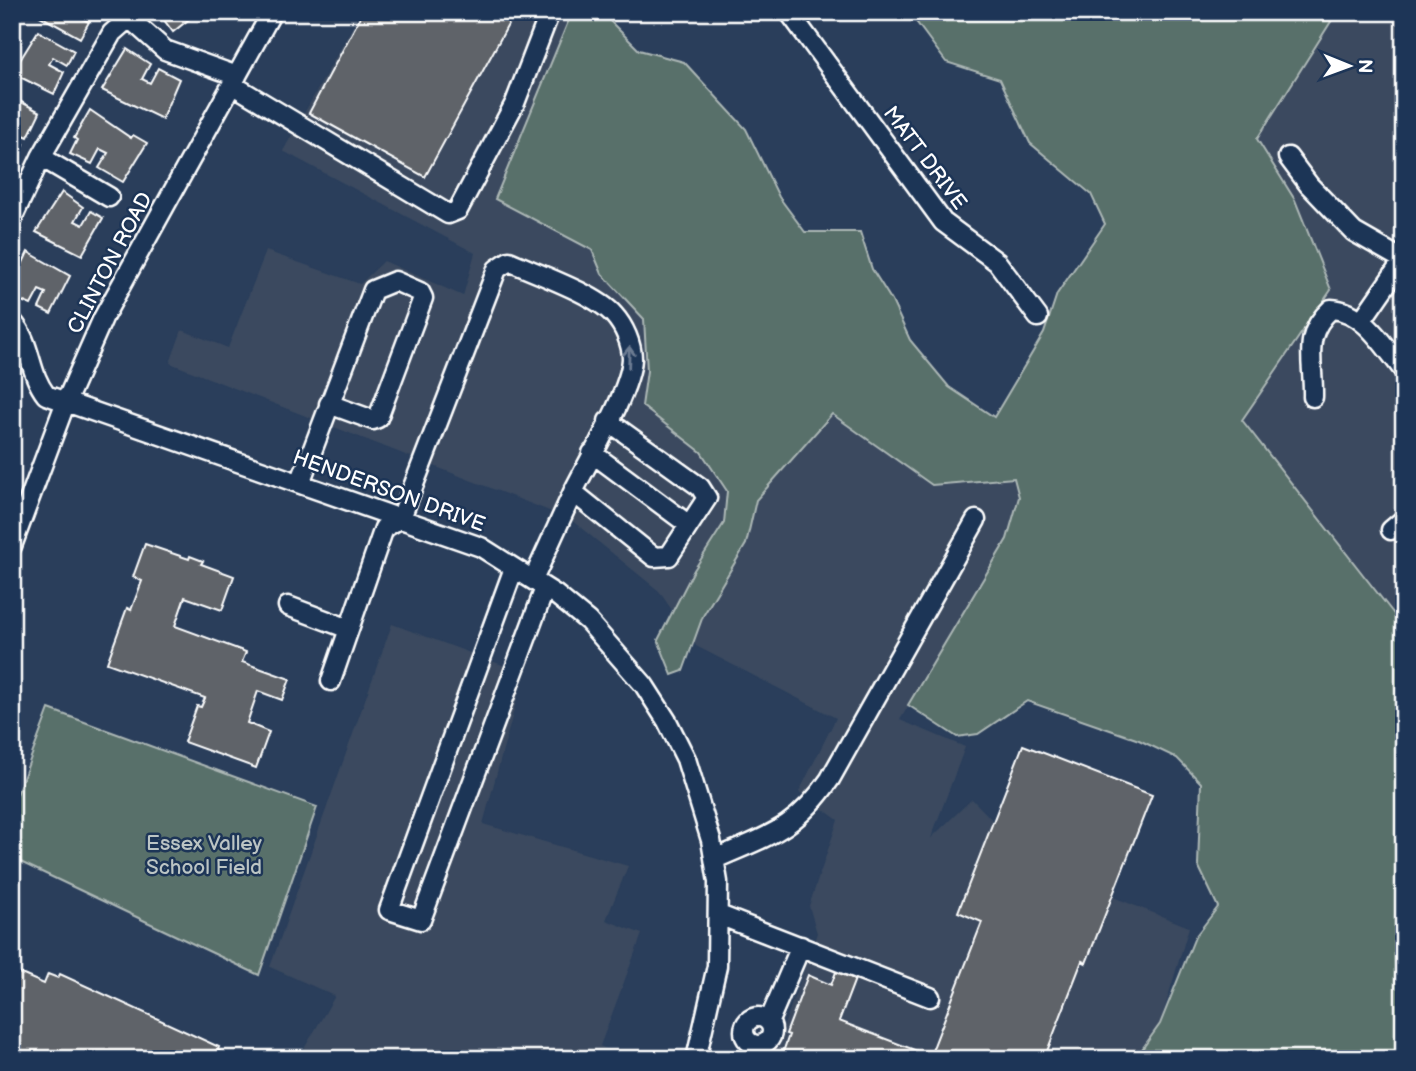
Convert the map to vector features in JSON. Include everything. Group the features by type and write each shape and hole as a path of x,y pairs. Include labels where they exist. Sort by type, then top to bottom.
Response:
{"street":[{"name":"CLINTON ROAD","path":"12,546 65,404 103,318 272,12"},
{"path":"12,219 41,157 112,33 126,15 165,50 235,81 448,214 457,210 516,103 550,12"},
{"name":"MATT DRIVE","path":"789,12 943,222 997,262 1038,317"},
{"path":"41,157 109,197"},
{"path":"1288,157 1309,186 1354,232 1403,260 1362,320"},
{"path":"331,681 384,528 401,518 496,269 509,261 576,291 613,313 629,340 632,360 620,400 573,492 421,920 389,910 514,568"},
{"path":"300,483 329,404 373,290 394,281 420,292 423,298 378,418 373,420 329,404"},
{"path":"1313,397 1310,343 1317,322 1331,309 1343,309 1362,320 1404,371"},
{"name":"HENDERSON DRIVE","path":"12,321 28,346 36,383 46,395 65,404 481,547 539,584 588,621 618,652 667,721 701,799 715,859 719,915 717,967 696,1059"},
{"path":"573,492 654,556 669,556 706,498 700,487 608,421"},
{"path":"592,453 689,525"},
{"path":"715,859 788,827 810,808 830,779 976,520"},
{"path":"288,607 349,629"},
{"path":"719,915 930,997"},
{"path":"769,1021 802,946"}],"shaded area":[{"path":"361,12 572,12 495,199 602,255 932,485 1014,478 1019,497 1007,539 900,720 965,747 931,838 972,799 1079,910 1113,881 1113,897 1189,927 1160,1024 1135,1059 772,1059 817,933 809,906 838,820 799,792 836,718 696,646 659,591 570,519 170,363 182,330 228,348 266,251 360,284 384,261 463,296 475,253 283,151"},
{"path":"1337,12 1404,12 1404,627 1241,420 1331,290 1295,200 1257,139"},
{"path":"392,624 524,673 483,824 628,866 606,920 642,934 600,1046 619,1055 618,1059 298,1059 335,996 270,967"}],"green space":[{"path":"572,12 605,12 606,17 639,50 684,62 746,129 779,197 805,232 860,232 872,269 892,301 910,340 949,387 994,417 1044,333 1057,294 1105,224 1091,194 1030,143 1000,79 946,62 909,12 1337,12 1257,139 1295,200 1331,290 1242,420 1404,627 1404,1059 1135,1059 1160,1024 1195,937 1218,907 1198,865 1201,783 1177,758 1139,740 1027,701 978,734 957,737 908,705 1007,539 1019,497 1014,478 932,485 832,414 756,500 746,544 703,616 683,671 672,675 658,640 694,570 724,523 727,491 701,452 642,406 647,371 644,319 602,274 592,250 495,199"},
{"name":"Essex Valley School Field","path":"49,709 317,807 259,975 12,858 12,808"}],"building":[{"path":"42,12 72,13 89,22 80,38 40,16"},
{"path":"158,12 198,12 173,32"},
{"path":"363,12 515,12 425,177 309,113"},
{"path":"38,31 74,51 67,65 53,57 49,64 64,72 54,94 12,73"},
{"path":"127,49 150,64 142,79 150,83 158,68 179,79 162,119 102,90"},
{"path":"12,97 40,112 28,137 12,130"},
{"path":"90,110 131,138 133,135 147,143 123,182 99,168 108,153 100,149 92,164 70,154 77,140 74,138"},
{"path":"12,139 24,144 15,168 12,167"},
{"path":"62,192 83,207 75,221 83,225 91,211 103,218 82,255 36,232"},
{"path":"28,252 70,276 51,314 39,308 46,293 39,290 31,305 12,297 14,282"},
{"path":"145,544 189,559 190,556 203,561 201,564 234,576 222,610 185,597 175,626 246,652 242,662 290,679 282,700 258,691 247,723 269,732 256,768 184,742 197,706 201,707 205,698 107,663 127,608 131,610 142,581 133,577"},
{"path":"1023,745 1152,795 1086,963 1082,961 1044,1059 792,1059 782,1055 789,1035 786,1034 808,975 831,985 836,972 855,979 839,1021 930,1056 982,922 958,912"},
{"path":"12,970 44,984 48,974 58,978 60,974 219,1047 218,1050 227,1055 226,1059 12,1059"}]}
